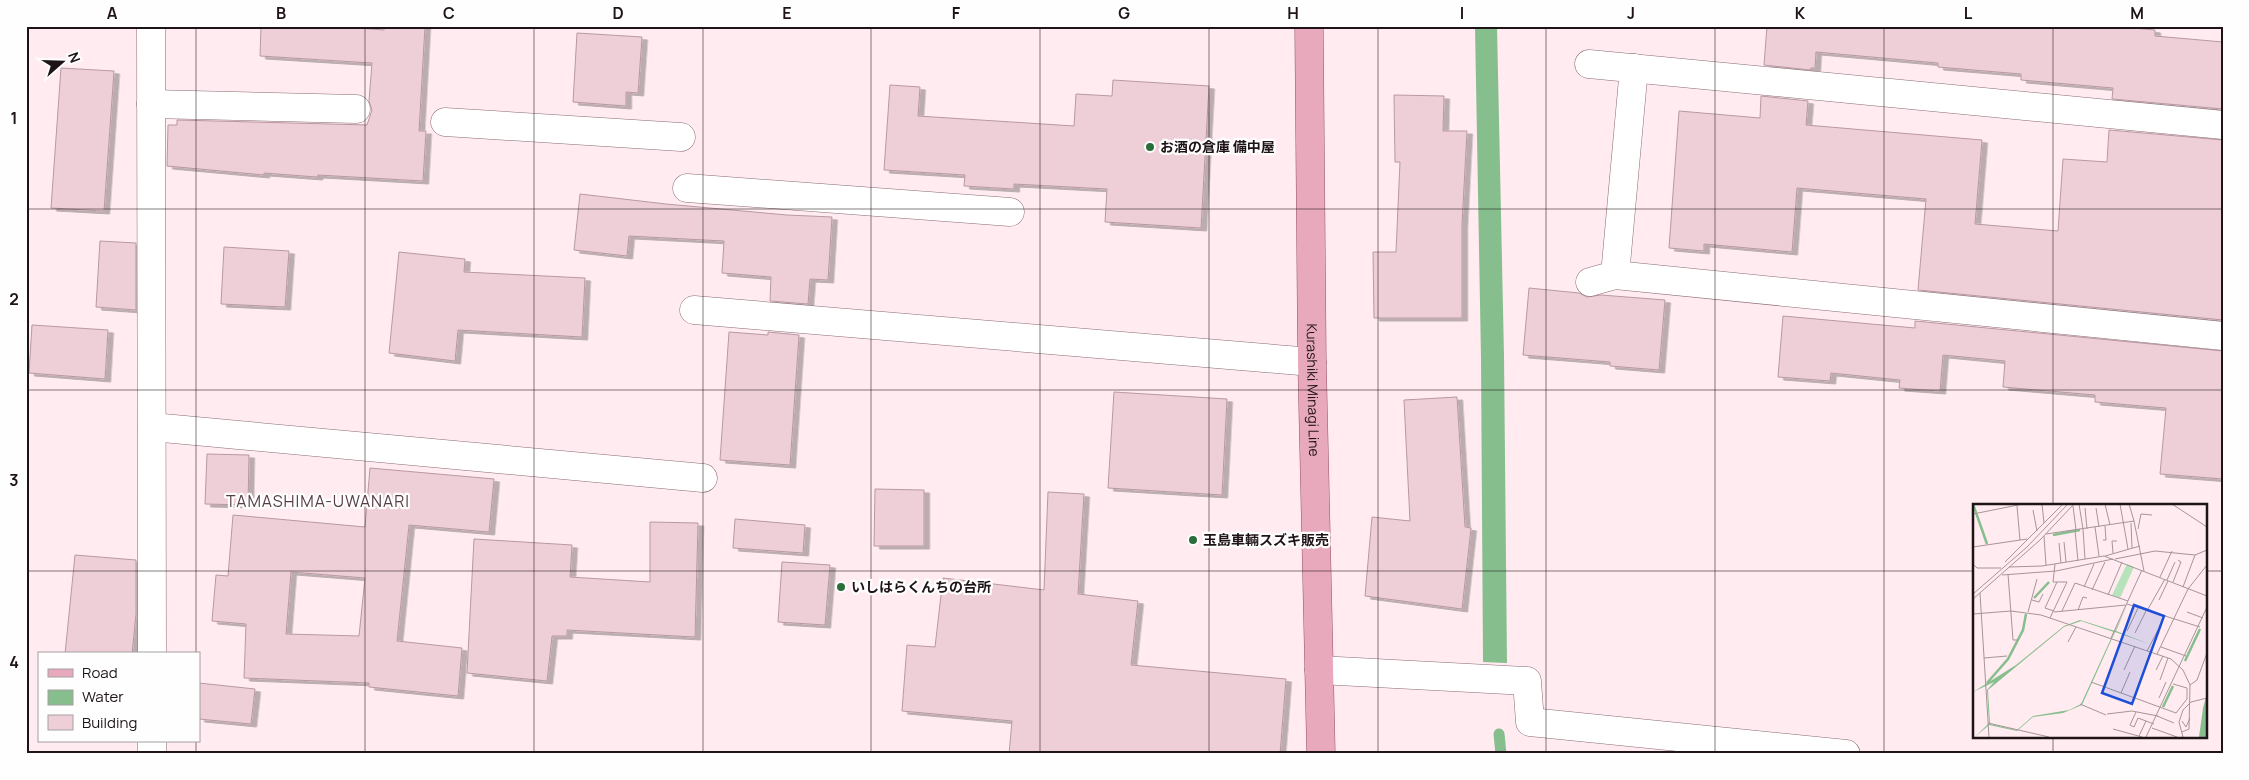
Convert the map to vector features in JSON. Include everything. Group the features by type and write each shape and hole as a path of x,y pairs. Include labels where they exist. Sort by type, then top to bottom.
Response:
{"main road":[{"name":"Kurashiki Minagi Line","path":"1309,26 1312,362 1321,754"}],"street":[{"path":"151,26 152,652"},
{"path":"1589,64 2223,125"},
{"path":"1634,68 1602,278 2223,336"},
{"path":"151,104 356,109"},
{"path":"444,122 682,137"},
{"path":"687,188 1010,212"},
{"path":"694,310 1312,362"},
{"path":"152,427 703,478"},
{"path":"1319,670 1527,681 1530,722 1846,754"}],"water":[{"path":"1475,26 1497,26 1504,356 1507,663 1483,662 1481,358"}],"building":[{"path":"261,26 330,26 384,30 384,26 425,26 419,131 426,131 423,181 318,175 317,177 264,173 264,175 167,166 168,125 177,125 177,120 367,125 372,110 369,101 372,63 260,56"},
{"path":"1767,26 2111,26 2155,30 2155,36 2223,42 2223,109 2112,99 2113,88 2021,80 2021,74 1938,67 1938,63 1816,52 1815,68 1810,70 1764,65"},
{"path":"577,33 642,37 638,93 626,92 626,106 573,102"},
{"path":"61,68 114,71 104,211 51,208"},
{"path":"1113,80 1209,86 1201,228 1105,222 1107,189 1014,184 1014,189 964,186 965,175 884,170 890,85 920,87 918,116 1074,126 1076,94 1112,96"},
{"path":"1394,95 1444,96 1443,131 1467,131 1462,224 1462,318 1374,318 1373,252 1396,252 1400,162 1395,162"},
{"path":"1761,96 1808,101 1806,125 1982,140 1975,224 2058,231 2063,159 2107,162 2109,130 2223,140 2223,320 1918,290 1926,199 1797,188 1792,252 1704,244 1704,251 1669,248 1679,111 1760,118"},
{"path":"580,194 666,204 787,215 832,217 828,280 810,279 808,304 770,301 771,277 722,273 724,241 629,236 627,256 574,250"},
{"path":"100,241 136,243 136,310 96,307"},
{"path":"224,247 289,251 285,307 221,304"},
{"path":"399,252 465,259 464,272 585,278 582,337 458,330 455,361 389,353"},
{"path":"1529,288 1579,293 1587,297 1601,295 1665,300 1659,370 1610,366 1610,362 1523,355"},
{"path":"1783,316 1915,328 1915,321 2223,351 2223,479 2160,474 2166,408 2095,402 2095,395 2003,387 2005,361 1943,355 1940,391 1899,388 1900,380 1831,373 1830,381 1778,377"},
{"path":"32,325 108,330 105,379 29,373"},
{"path":"729,332 768,335 768,332 799,335 790,465 720,460"},
{"path":"1114,392 1227,399 1222,495 1108,488"},
{"path":"1457,397 1465,527 1471,528 1462,609 1365,596 1372,517 1410,521 1404,400"},
{"path":"207,454 249,455 248,505 205,504"},
{"path":"370,468 494,479 489,532 409,525 397,641 462,648 458,696 369,687 369,683 244,678 246,624 212,621 216,575 228,576 233,515 365,527","holes":["291,572 365,578 359,636 286,634"]},
{"path":"875,489 924,490 924,546 874,546"},
{"path":"1048,492 1084,494 1078,594 1138,601 1131,665 1286,679 1280,754 1009,754 1012,721 902,711 907,645 935,647 943,578 1044,590"},
{"path":"735,519 805,525 803,553 733,548"},
{"path":"650,522 698,523 695,637 567,630 567,636 552,636 547,681 467,673 474,539 572,545 570,577 650,582"},
{"path":"75,555 136,560 136,614 132,652 65,652"},
{"path":"782,562 830,565 825,625 778,622"},
{"path":"200,683 255,689 251,724 200,719"}],"waterway":[{"path":"1499,734 1501,754"}],"place":[{"name":"お酒の倉庫 備中屋","path":"1150,147"},
{"name":"玉島車輛スズキ販売","path":"1193,540"},
{"name":"いしはらくんちの台所","path":"841,587"}],"district":[{"name":"TAMASHIMA-UWANARI","path":"318,501"}]}
